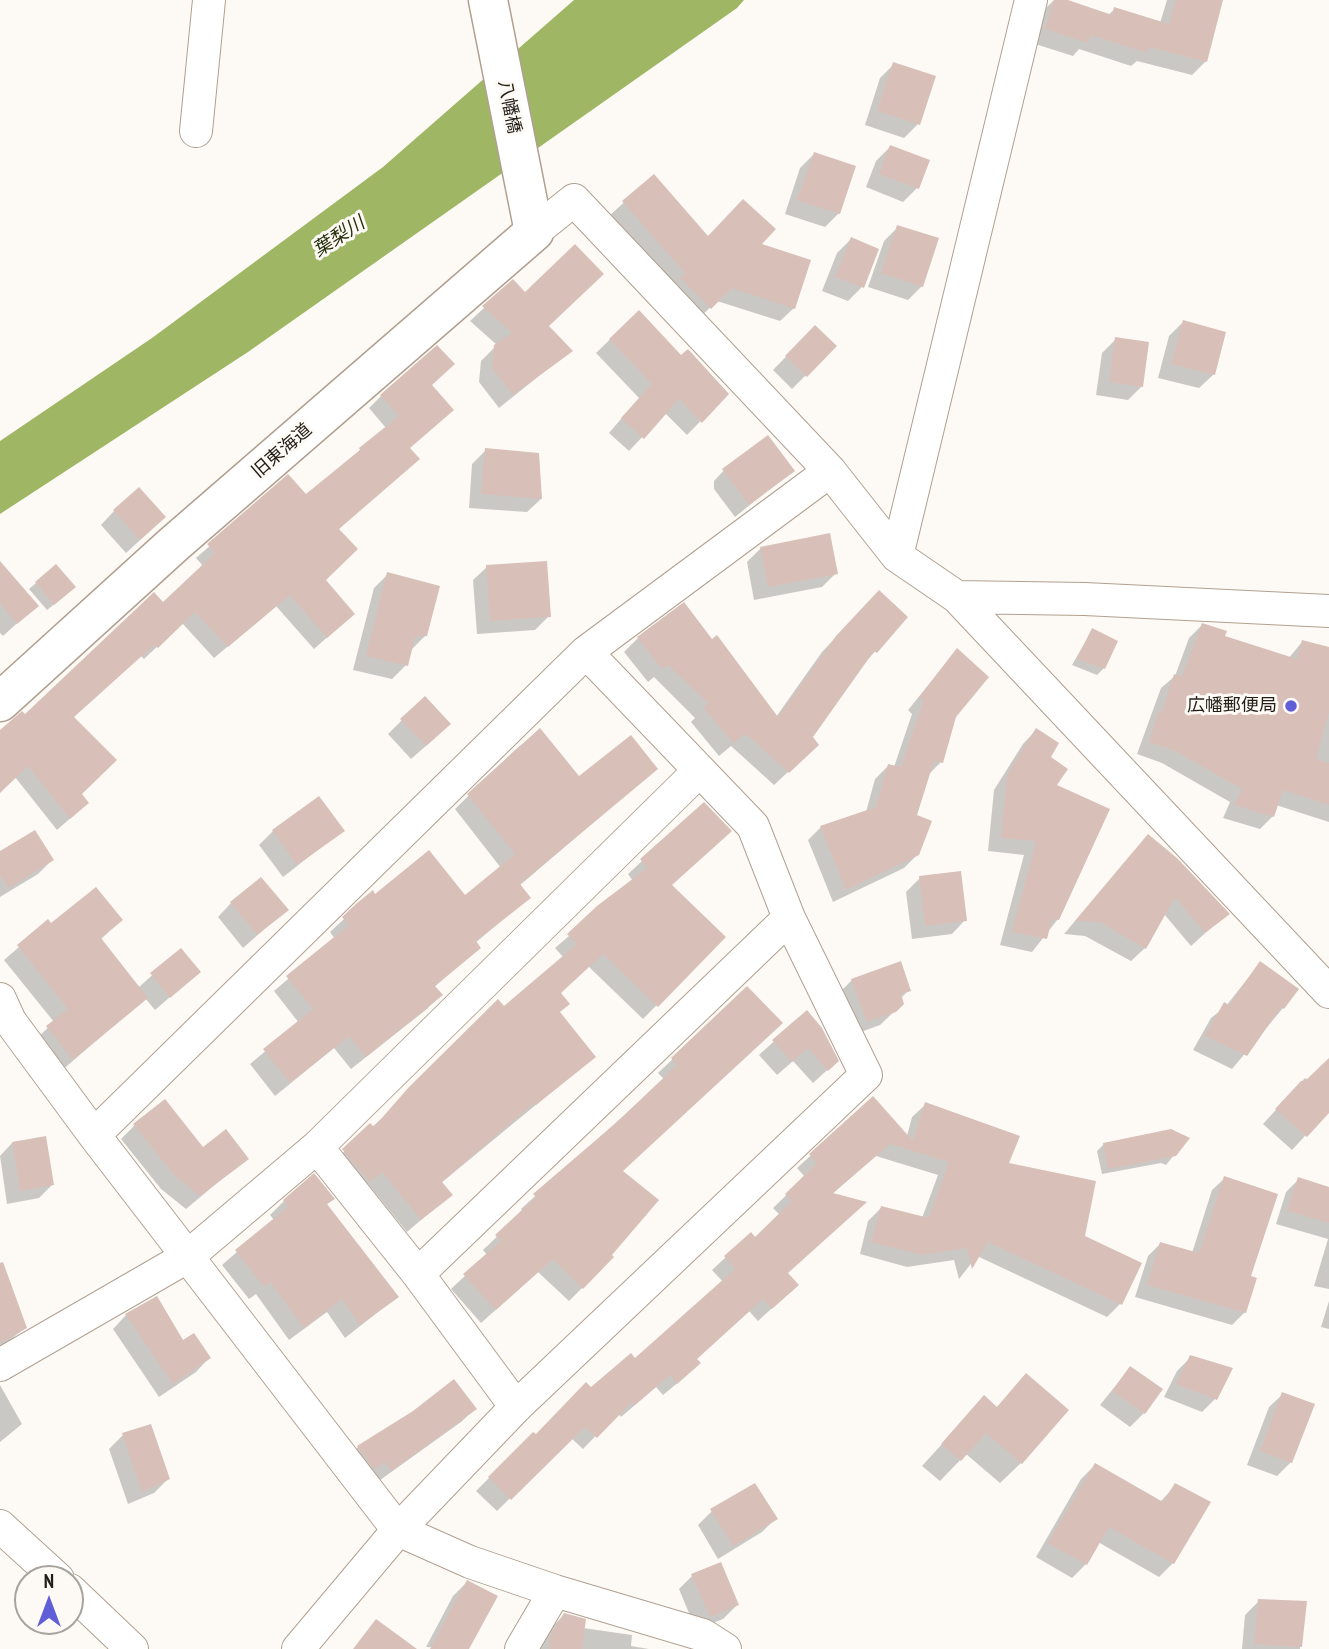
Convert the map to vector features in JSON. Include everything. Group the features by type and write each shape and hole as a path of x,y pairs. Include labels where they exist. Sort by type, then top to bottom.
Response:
{"main road":[{"name":"八幡橋","path":"490,12 534,232"},
{"name":"旧東海道","path":"0,702 174,544 534,232"}],"street":[{"path":"196,131 208,0"},
{"path":"897,556 1031,0"},
{"path":"534,232 574,200 830,471 897,556 957,597 1329,992"},
{"path":"94,1135 586,652 830,471"},
{"path":"957,597 1086,599 1329,611"},
{"path":"298,1649 398,1530 516,1407 866,1075 789,918 753,826 586,652"},
{"path":"0,1365 187,1257 317,1147 699,771"},
{"path":"418,1274 789,918"},
{"path":"0,999 10,1021 94,1135 398,1530 470,1562 555,1591 703,1635 726,1649"},
{"path":"317,1147 418,1274 516,1407"},
{"path":"4,1536 40,1565"},
{"path":"521,1649 555,1591"},
{"path":"84,1603 132,1649"}],"water":[{"name":"葉梨川","path":"574,0 744,0 737,8 248,352 0,514 0,441 152,338 383,167"}],"building":[{"path":"1054,0 1068,0 1112,15 1114,7 1169,24 1176,0 1223,0 1207,62 1149,47 1147,53 1091,35 1088,43 1045,29"},
{"path":"893,62 936,76 920,125 877,111"},
{"path":"890,145 930,160 919,189 879,174"},
{"path":"814,152 856,166 840,214 797,200"},
{"path":"654,174 708,236 743,199 776,229 762,244 811,260 795,309 732,288 711,309 680,278 685,273 622,201"},
{"path":"897,225 939,238 923,287 881,273"},
{"path":"851,237 879,249 864,288 835,277"},
{"path":"575,244 604,274 549,326 573,351 513,395 492,368 494,345 512,333 482,306 513,279 525,292"},
{"path":"639,310 681,355 688,349 729,394 702,423 679,399 644,439 621,418 652,384 609,339"},
{"path":"1183,320 1226,332 1215,375 1171,364"},
{"path":"815,325 837,346 807,377 785,356"},
{"path":"1115,337 1149,342 1143,387 1109,382"},
{"path":"437,345 455,364 432,385 454,410 410,448 420,459 339,529 358,549 326,580 355,614 327,638 290,595 228,647 195,612 158,648 154,645 74,717 117,760 82,794 89,803 70,819 28,766 0,793 0,730 22,711 25,714 154,592 163,602 215,553 207,544 288,474 306,494 399,416 380,395"},
{"path":"768,435 795,471 749,505 722,469"},
{"path":"485,448 539,453 542,499 481,494"},
{"path":"139,487 166,517 140,540 113,510"},
{"path":"830,533 838,574 768,587 760,547"},
{"path":"0,561 39,606 17,624 0,603"},
{"path":"547,561 551,617 490,621 486,565"},
{"path":"56,564 76,587 54,605 35,582"},
{"path":"387,572 440,586 427,636 415,637 408,666 366,656"},
{"path":"879,590 908,617 877,653 874,651 813,737 819,745 789,773 746,734 733,743 703,707 708,703 668,665 662,669 637,637 684,602 712,639 717,635 778,717 836,636"},
{"path":"1202,623 1227,631 1225,636 1297,659 1302,640 1329,647 1329,712 1316,759 1329,763 1329,805 1283,790 1274,817 1234,805 1242,789 1175,751 1149,742 1174,674 1182,676"},
{"path":"1092,628 1118,641 1105,669 1077,659"},
{"path":"957,648 989,677 956,717 943,763 934,761 917,815 932,821 919,855 846,890 820,826 876,807 888,764 901,767 924,700 919,697"},
{"path":"425,696 451,724 426,746 400,719"},
{"path":"540,728 579,776 631,735 658,769 520,884 531,898 476,941 481,948 435,986 443,995 366,1057 349,1036 290,1083 263,1049 313,1009 286,976 349,925 342,917 356,904 373,890 375,894 429,850 465,895 515,854 467,794"},
{"path":"1036,728 1059,743 1051,757 1068,769 1057,785 1110,809 1059,920 1052,919 1047,939 1012,932 1036,841 1001,838 1007,775"},
{"path":"319,796 345,831 297,865 272,830"},
{"path":"704,802 732,831 672,885 726,937 658,1007 603,954 561,993 570,1004 560,1012 596,1057 536,1105 534,1103 442,1182 453,1195 421,1220 382,1172 370,1182 342,1149 370,1123 374,1127 409,1087 498,999 504,1006 577,944 567,934 597,906 647,868 640,859"},
{"path":"35,830 54,860 9,888 0,875 0,851"},
{"path":"1148,834 1177,858 1230,914 1205,933 1175,897 1146,949 1100,922 1075,921"},
{"path":"961,871 967,921 925,926 919,876"},
{"path":"261,877 289,910 257,935 230,902"},
{"path":"96,887 123,920 101,938 148,998 73,1060 46,1026 68,1009 17,945 48,919 51,923"},
{"path":"181,948 201,972 170,998 150,973"},
{"path":"901,961 911,991 901,994 904,1004 896,1012 867,1022 851,979"},
{"path":"1260,961 1299,989 1284,1009 1281,1007 1247,1056 1205,1036 1224,1002 1229,1005"},
{"path":"747,986 783,1023 623,1171 659,1200 612,1255 614,1257 583,1289 553,1259 496,1310 463,1274 501,1241 495,1235 536,1197 533,1194 617,1122 677,1065 671,1058"},
{"path":"807,1010 822,1028 839,1061 828,1071 808,1048 792,1062 772,1040"},
{"path":"1329,1058 1329,1113 1307,1137 1275,1109 1301,1081 1305,1081"},
{"path":"873,1096 913,1141 925,1102 1020,1136 1009,1163 1096,1181 1085,1236 1142,1263 1122,1305 988,1242 972,1269 967,1248 922,1255 871,1242 881,1206 929,1218 949,1162 890,1144 833,1193 867,1202 788,1273 799,1285 772,1309 763,1299 697,1359 701,1363 677,1384 670,1375 635,1405 632,1402 597,1438 585,1427 511,1500 488,1477 533,1432 536,1434 586,1382 591,1387 631,1353 635,1358 735,1269 724,1256 751,1232 755,1237 792,1201 785,1194 817,1163 809,1154"},
{"path":"165,1099 203,1147 226,1129 249,1159 200,1196 174,1175 133,1124"},
{"path":"1171,1129 1190,1138 1176,1156 1108,1169 1103,1143"},
{"path":"46,1136 54,1185 20,1191 12,1142"},
{"path":"314,1173 335,1199 327,1204 399,1297 360,1325 342,1299 304,1328 270,1282 264,1287 235,1250 288,1207 283,1200"},
{"path":"1224,1176 1278,1194 1251,1276 1257,1278 1246,1313 1147,1285 1160,1242 1199,1253"},
{"path":"1298,1177 1329,1187 1329,1223 1287,1211"},
{"path":"3,1262 27,1328 0,1343 0,1263"},
{"path":"157,1296 183,1340 194,1333 211,1358 173,1384 125,1314"},
{"path":"1190,1355 1233,1368 1217,1400 1176,1384"},
{"path":"1130,1366 1163,1389 1145,1414 1112,1391"},
{"path":"1026,1373 1069,1410 1022,1464 986,1433 961,1461 941,1444 984,1395 997,1407"},
{"path":"454,1379 477,1409 391,1471 385,1462 374,1469 357,1446 413,1411"},
{"path":"1282,1392 1315,1404 1292,1463 1260,1451"},
{"path":"151,1424 170,1479 142,1492 122,1433"},
{"path":"1095,1463 1163,1502 1175,1483 1211,1502 1174,1564 1109,1527 1087,1565 1048,1543"},
{"path":"755,1483 778,1519 733,1546 710,1509"},
{"path":"721,1562 739,1605 710,1617 691,1574"},
{"path":"467,1580 498,1596 469,1649 430,1649"},
{"path":"1258,1599 1307,1601 1302,1647 1254,1644"},
{"path":"564,1613 586,1619 582,1649 549,1649 551,1634"},
{"path":"376,1619 417,1649 353,1649"}],"place":[{"name":"広幡郵便局","path":"1291,706"}]}
